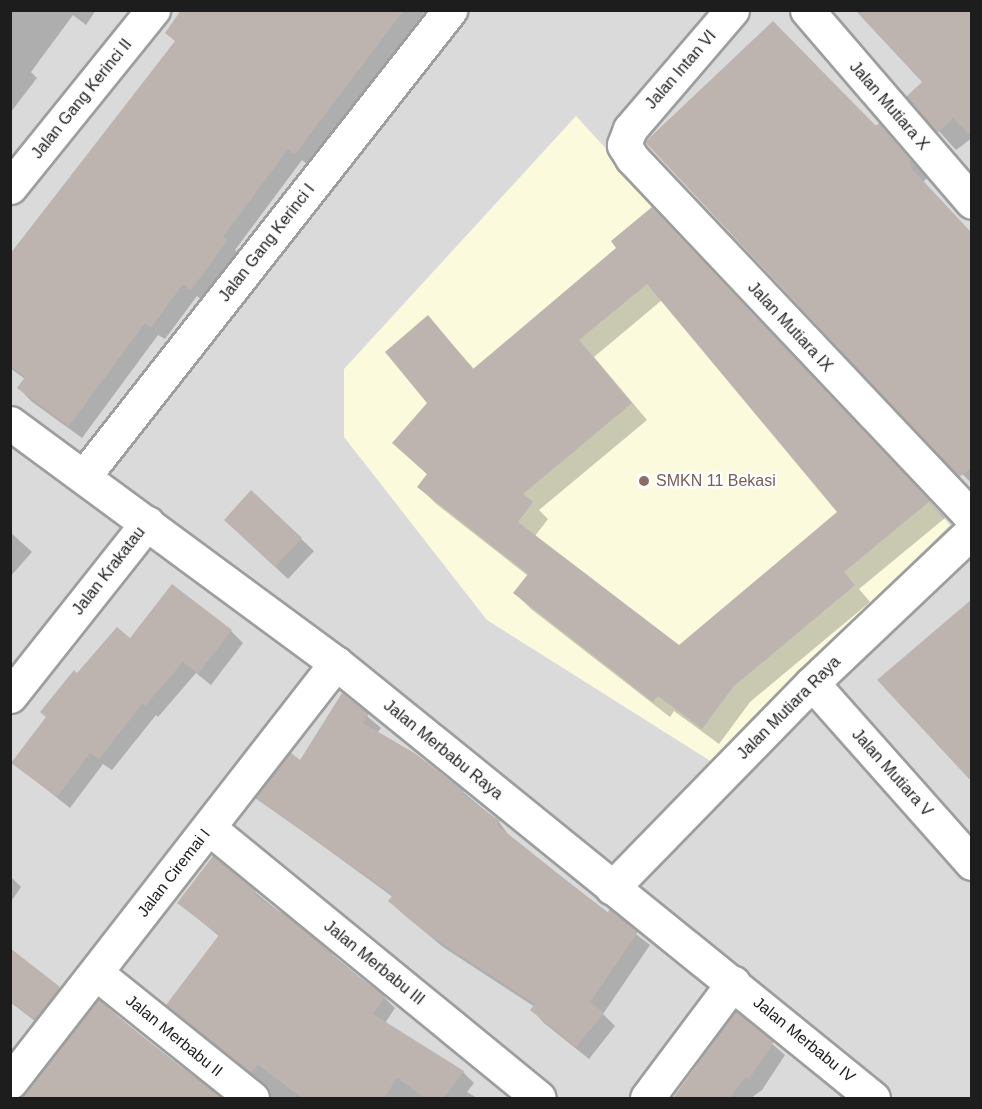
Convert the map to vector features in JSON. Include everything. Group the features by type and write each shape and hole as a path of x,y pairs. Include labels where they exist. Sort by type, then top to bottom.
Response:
{"street":[{"name":"Jalan Gang Kerinci II","path":"10,187 153,10"},
{"name":"Jalan Gang Kerinci I","path":"84,476 450,10"},
{"name":"Jalan Intan VI","path":"630,129 732,10"},
{"name":"Jalan Mutiara X","path":"807,10 972,202"},
{"name":"Jalan Mutiara IX","path":"630,129 624,145 632,158 972,518"},
{"name":"Jalan Krakatau","path":"10,423 147,523 10,696"},
{"name":"Jalan Merbabu Raya","path":"147,523 336,663 612,888 734,983"},
{"name":"Jalan Mutiara Raya","path":"612,888 812,683 972,531"},
{"name":"Jalan Ciremai I","path":"10,1082 336,663"},
{"name":"Jalan Mutiara V","path":"812,683 972,863"},
{"name":"Jalan Merbabu III","path":"209,828 538,1098"},
{"name":"Jalan Merbabu II","path":"96,973 252,1098"},
{"path":"647,1098 734,983"},
{"name":"Jalan Merbabu IV","path":"734,983 873,1098"}],"shaded area":[{"path":"11,11 971,11 971,1098 11,1098"},
{"name":"SMKN 11 Bekasi","path":"576,116 950,525 712,762 487,620 344,437 344,369"}],"building":[{"path":"181,10 404,10 295,154 288,149 223,237 228,240 191,290 183,284 151,328 145,323 69,426 17,388 25,377 10,366 10,254 175,41 165,33"},
{"path":"855,10 972,10 972,138 953,118 937,133 906,97 922,82"},
{"path":"773,21 876,126 879,123 910,159 911,168 972,233 972,468 959,477 645,142"},
{"path":"652,207 930,501 844,572 855,585 734,686 702,729 658,696 653,702 513,593 528,574 417,487 427,474 392,443 427,403 385,352 428,315 473,369 616,248 611,241","holes":["647,284 837,512 679,645 518,522 533,502 523,494 632,403 579,340"]},
{"path":"251,490 302,538 275,567 224,520"},
{"path":"172,584 232,630 198,674 183,662 145,706 143,703 99,759 90,753 57,797 11,763 46,717 40,712 74,670 77,673 117,627 130,638"},
{"path":"972,599 972,782 877,680"},
{"path":"342,693 369,714 363,723 416,754 464,791 462,794 500,821 497,825 607,913 610,909 638,932 590,1002 604,1013 576,1047 530,1010 535,1004 429,935 388,901 393,895 255,798 290,752 300,760"},
{"path":"213,856 256,891 254,895 284,914 333,953 331,956 385,996 373,1014 464,1071 444,1098 425,1098 397,1078 384,1098 302,1098 258,1065 251,1073 166,1005 219,935 177,903"},
{"path":"10,948 60,987 35,1020 10,1001"},
{"path":"98,999 142,1037 223,1098 18,1098"},
{"path":"736,1011 774,1042 749,1079 746,1077 729,1098 673,1098"}],"place":[{"name":"SMKN 11 Bekasi","path":"644,481"}]}
